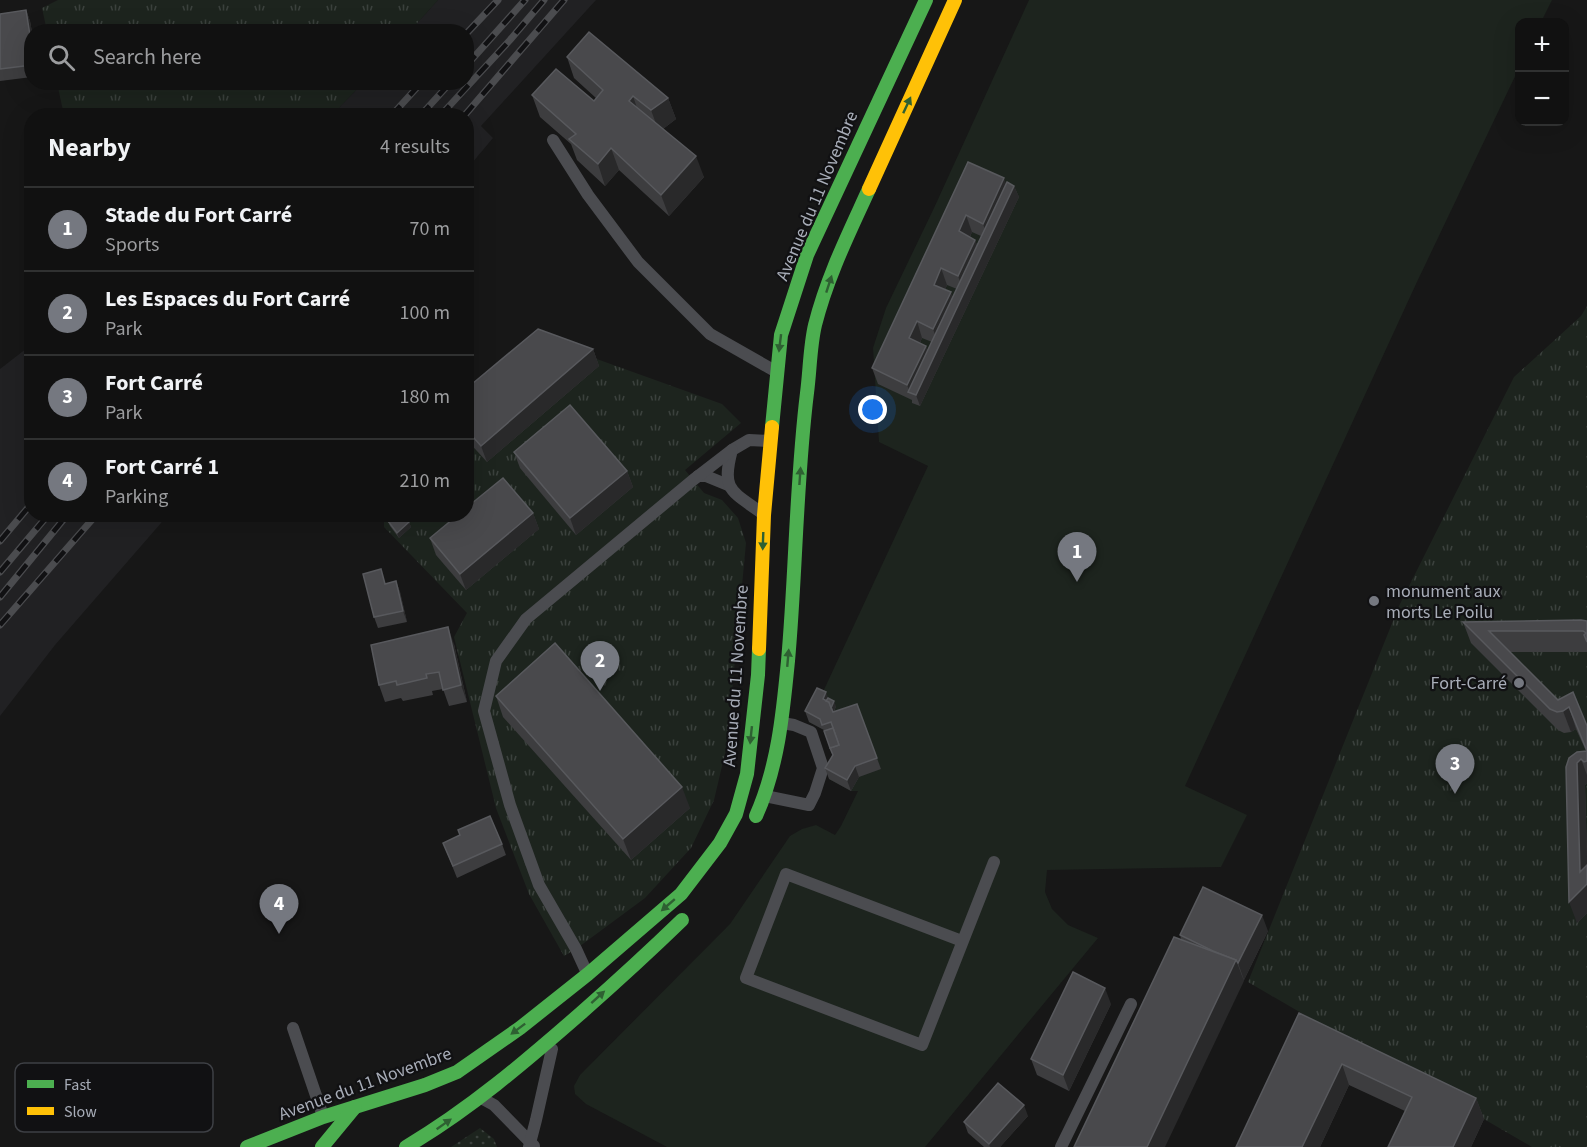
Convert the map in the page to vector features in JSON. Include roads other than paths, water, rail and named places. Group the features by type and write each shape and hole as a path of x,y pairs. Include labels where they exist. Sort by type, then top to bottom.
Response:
{"main road":[{"name":"Avenue du 11 Novembre","path":"247,1147 323,1117 425,1085 457,1072 520,1028 588,974 681,894 720,843 736,814 747,774 758,675 764,515 781,335 807,255 926,0"},
{"path":"751,826 765,796 779,740 790,639 802,435 815,326 837,259 955,0"},
{"path":"771,441 785,457 788,473 784,547 794,576"},
{"path":"406,1147 481,1098 645,956 692,910"},
{"path":"384,1098 441,1094"},
{"path":"463,1096 481,1098"},
{"path":"322,1147 355,1107"}],"lane":[{"path":"553,140 588,195 638,262 710,334 777,372"},
{"path":"588,974 539,885 510,805 484,711 496,661 526,619 698,476 749,440 771,441"},
{"path":"728,485 727,468 732,450"},
{"path":"698,476 706,476 728,485 738,497 764,515"},
{"path":"765,796 809,805 823,768 811,732 781,722"},
{"path":"962,941 786,874 746,978 922,1045 994,862"},
{"path":"1061,1147 1131,1004"},
{"path":"293,1028 323,1117"},
{"path":"531,1146 555,1036"},
{"path":"481,1098 494,1105 531,1146"}],"railway":[{"path":"474,26 498,0"},
{"path":"474,57 525,0"},
{"path":"474,79 544,0"},
{"path":"471,108 564,0"},
{"path":"398,108 415,90"},
{"path":"427,108 444,90"},
{"path":"447,108 464,90"},
{"path":"0,541 24,512"},
{"path":"0,572 42,522"},
{"path":"0,597 61,522"},
{"path":"0,625 90,522"}],"place":[{"name":"Stade du Fort Carré","path":"1077,582"},
{"name":"monument aux morts Le Poilu","path":"1374,601"},
{"name":"Fort-Carré","path":"1519,683"},
{"name":"Les Espaces du Fort Carré","path":"600,691"},
{"name":"Fort Carré","path":"1455,794"},
{"name":"Fort Carré 1","path":"279,934"}]}
